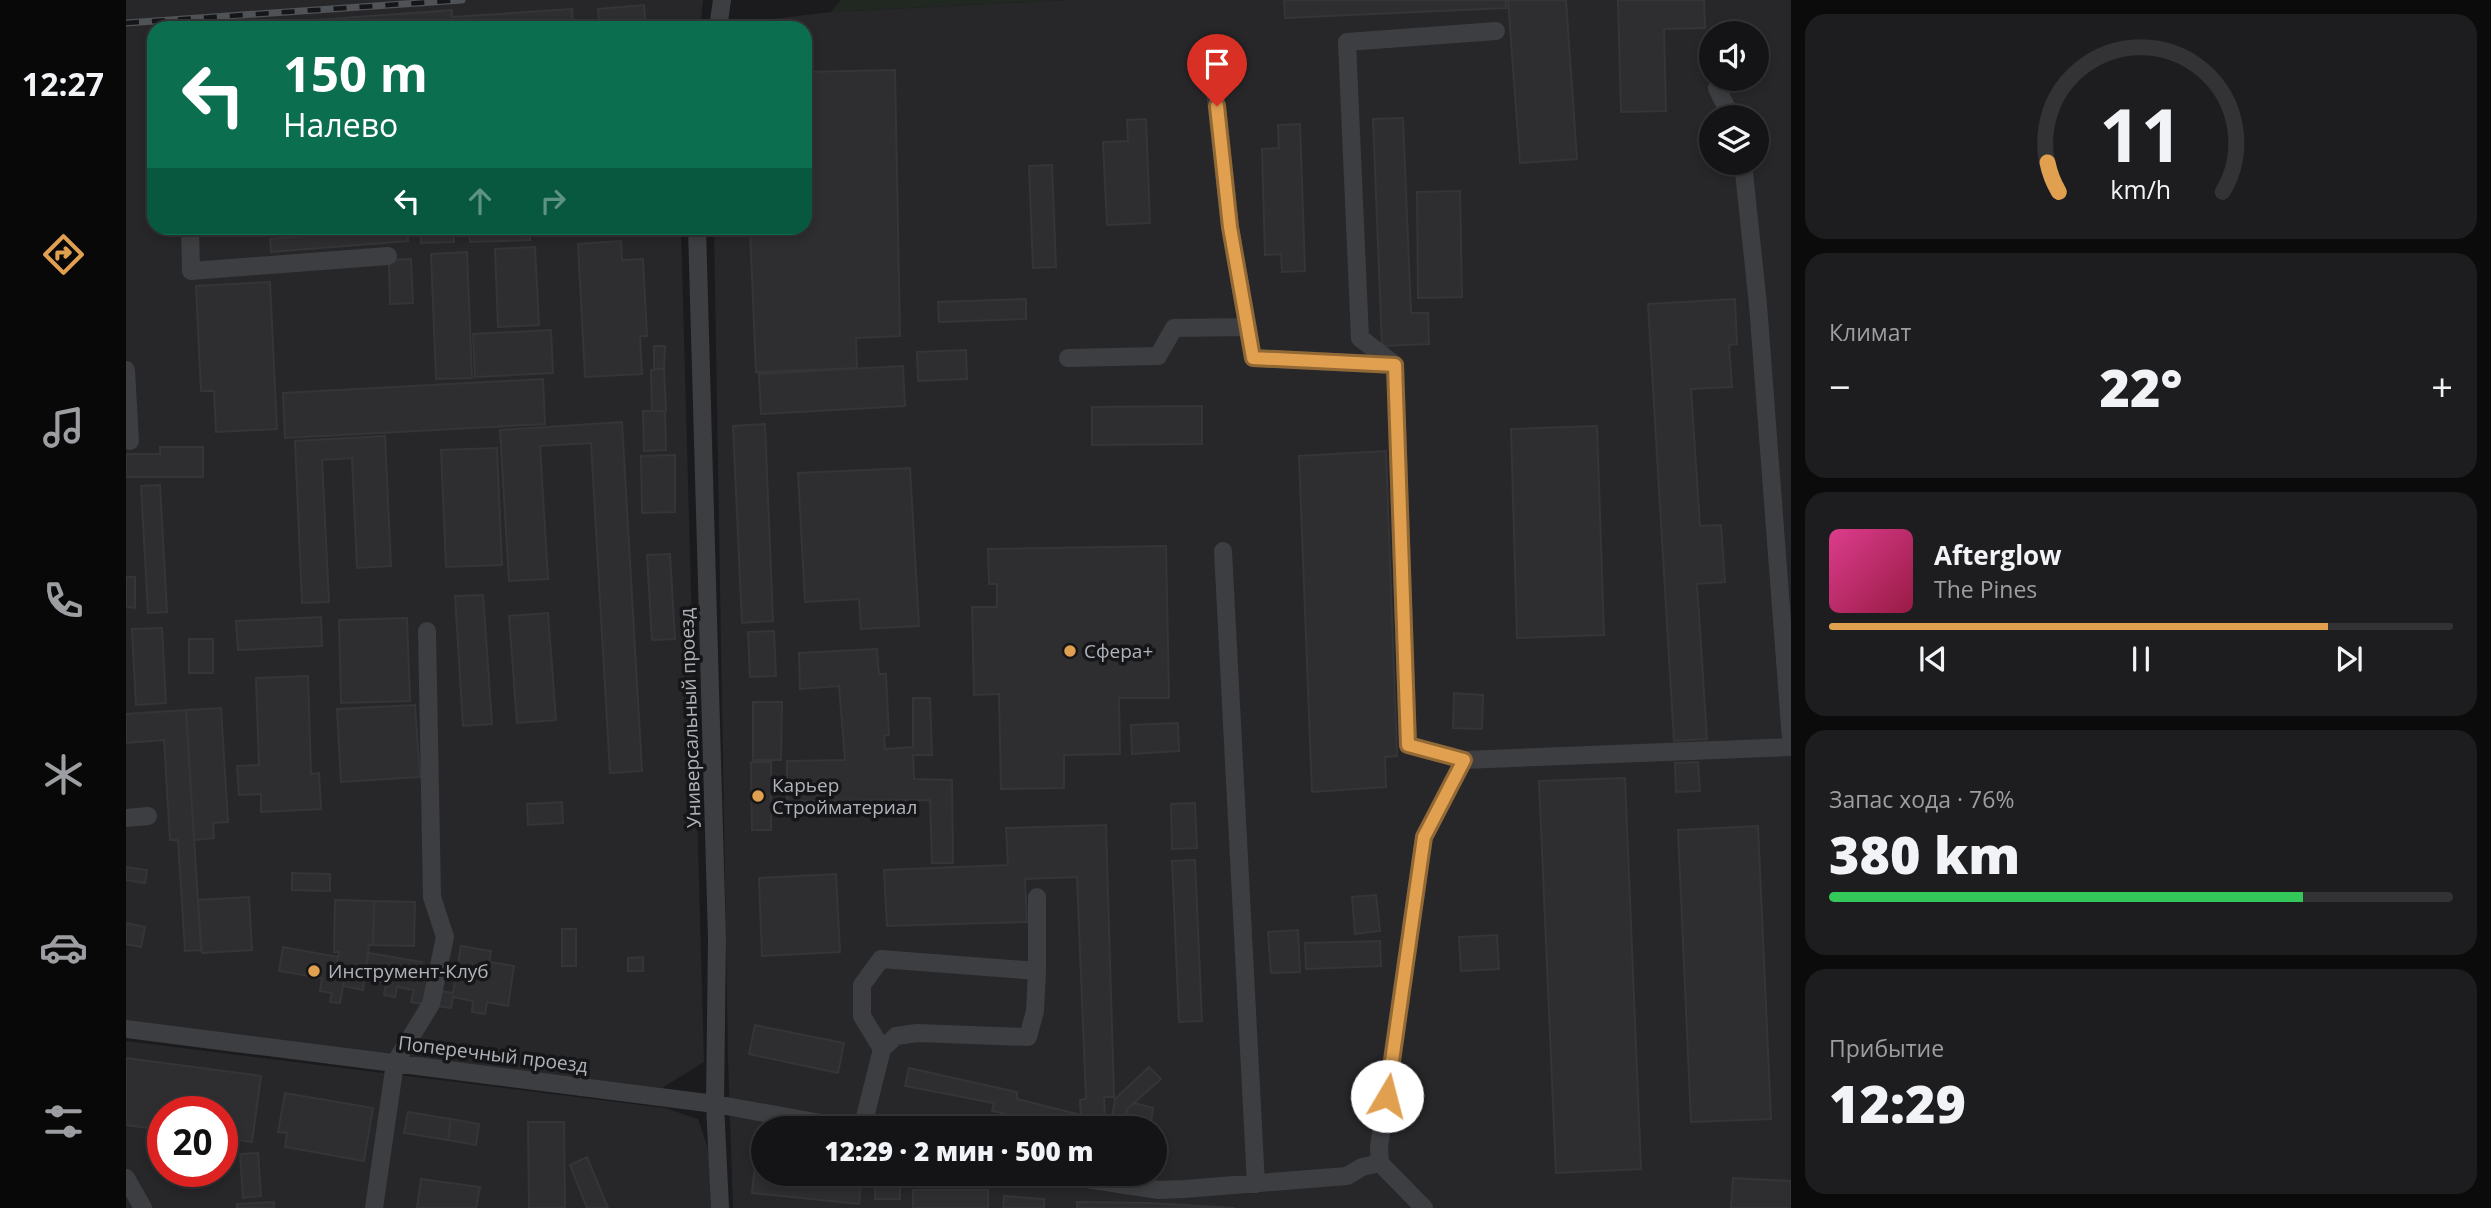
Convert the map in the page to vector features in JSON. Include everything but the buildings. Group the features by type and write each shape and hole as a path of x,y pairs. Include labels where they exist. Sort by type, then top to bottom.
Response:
{"street":[{"path":"719,21 722,0"},
{"path":"1395,365 1360,338 1347,42 1496,31"},
{"path":"1214,82 1230,227 1253,358 1395,365"},
{"path":"1744,175 1758,305 1791,739"},
{"path":"190,235 191,271 388,256"},
{"name":"Универсальный проезд","path":"697,235 717,938 715,1104 720,1208"},
{"path":"1068,358 1158,356 1174,328 1248,327"},
{"path":"1395,365 1408,745 1464,760 1791,747"},
{"path":"126,370 130,441"},
{"path":"1223,551 1256,1184"},
{"path":"374,1208 395,1063 431,1004 445,937 432,897 427,631"},
{"path":"1424,1208 1380,1163 1379,1147 1424,837 1464,760"},
{"path":"126,818 148,817"},
{"path":"865,1116 882,1049 896,1036 917,1033 1028,1037 1035,1011 1037,897"},
{"path":"882,1049 862,1016 862,985 881,959 1037,971"},
{"name":"Поперечный проезд","path":"126,1029 715,1104 781,1116"},
{"path":"1132,1186 1159,1190 1347,1177 1362,1167 1380,1163"},
{"path":"126,1178 143,1208"}],"shaded area":[{"path":"126,0 703,0 701,21 147,21 147,235 681,235 704,1062 662,1088 126,1022"},
{"path":"841,0 1068,0 831,12"},
{"path":"1068,0 1791,0 1791,1208 733,1208 728,1060 714,235 812,235 812,21 756,21 831,12"},
{"path":"126,1041 665,1108 698,1119 710,1154 712,1208 126,1208"}],"railway":[{"path":"155,21 462,0"},
{"path":"126,23 147,22"}],"place":[{"name":"Сфера+","path":"1070,651"},
{"name":"Карьер Стройматериал","path":"758,796"},
{"name":"Инструмент-Клуб","path":"314,971"}],"route":[{"path":"1217,106 1230,227 1253,358 1395,365 1408,745 1464,760 1424,837 1387,1096"}]}
